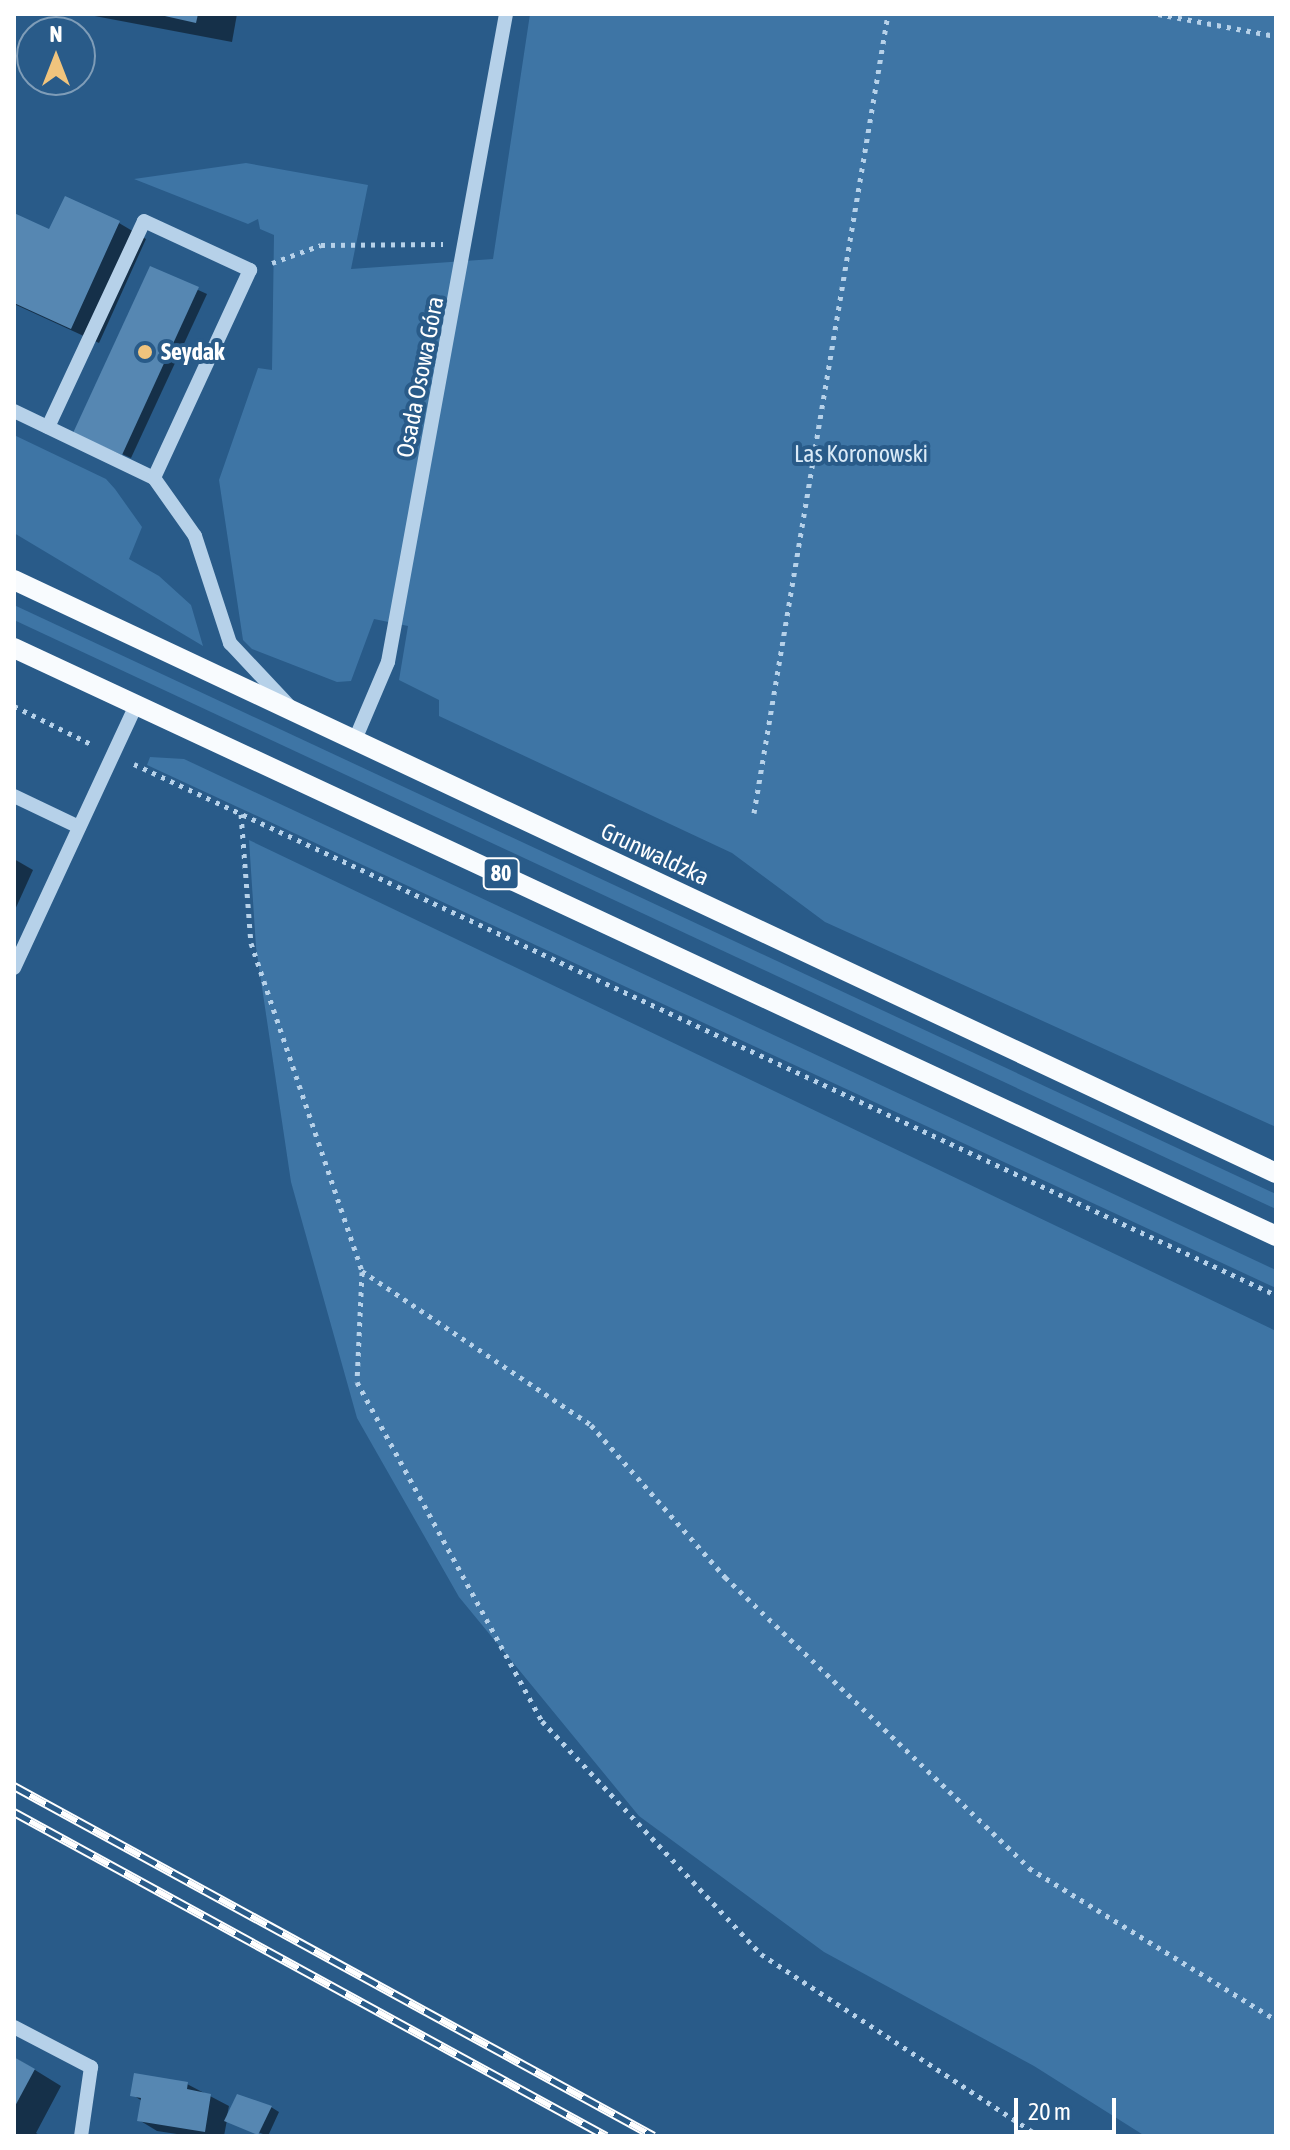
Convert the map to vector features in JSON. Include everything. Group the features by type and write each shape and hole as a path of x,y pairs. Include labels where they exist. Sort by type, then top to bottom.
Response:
{"main road":[{"name":"Grunwaldzka","path":"14,580 1276,1173"},
{"name":"80","path":"14,648 1276,1236"}],"street":[{"name":"Osada Osowa Góra","path":"354,742 388,662 468,244 506,14"},
{"path":"48,427 144,221 250,270 154,478"},
{"path":"14,411 154,478 195,536 230,643 298,716"},
{"path":"14,968 136,705"},
{"path":"14,796 79,827"},
{"path":"14,2027 91,2067 81,2136"}],"path":[{"path":"754,813 888,14"},
{"path":"1158,14 1276,36"},
{"path":"250,270 321,245 468,244"},
{"path":"14,706 1276,1295"},
{"path":"241,814 251,943 362,1271 357,1382 542,1721 761,1954 1039,2136"},
{"path":"362,1271 591,1425 725,1577 1029,1868 1276,2020"}],"green space":[{"name":"Las Koronowski","path":"530,14 1276,14 1276,1127 825,922 732,853 439,716 439,700 399,680 408,626 374,619 351,681 337,682 252,649 243,640 219,480 258,368 272,370 274,235 260,229 258,219 248,224 134,179 246,163 368,185 351,269 493,259"},
{"path":"14,435 106,479 115,489 142,527 129,559 159,576 191,605 203,646 14,533"},
{"path":"14,605 1276,1194 1276,1209 14,620"},
{"path":"150,757 184,759 1276,1270 1276,1288 147,765"},
{"path":"249,840 1276,1331 1276,2136 1145,2136 1034,2066 824,1952 639,1816 459,1597 357,1418 291,1182 256,947"}],"building":[{"path":"156,14 198,14 196,23"},
{"path":"65,196 120,221 71,329 14,303 14,213 49,229"},
{"path":"150,266 199,287 122,455 73,433"},
{"path":"14,2057 35,2069 14,2108"},
{"path":"134,2073 188,2082 187,2089 211,2094 205,2132 137,2121 141,2098 130,2096"},
{"path":"237,2094 272,2106 258,2135 224,2121"}],"railway":[{"path":"14,1786 654,2136"},
{"path":"14,1812 606,2136"}],"place":[{"name":"Seydak","path":"145,352"}]}
